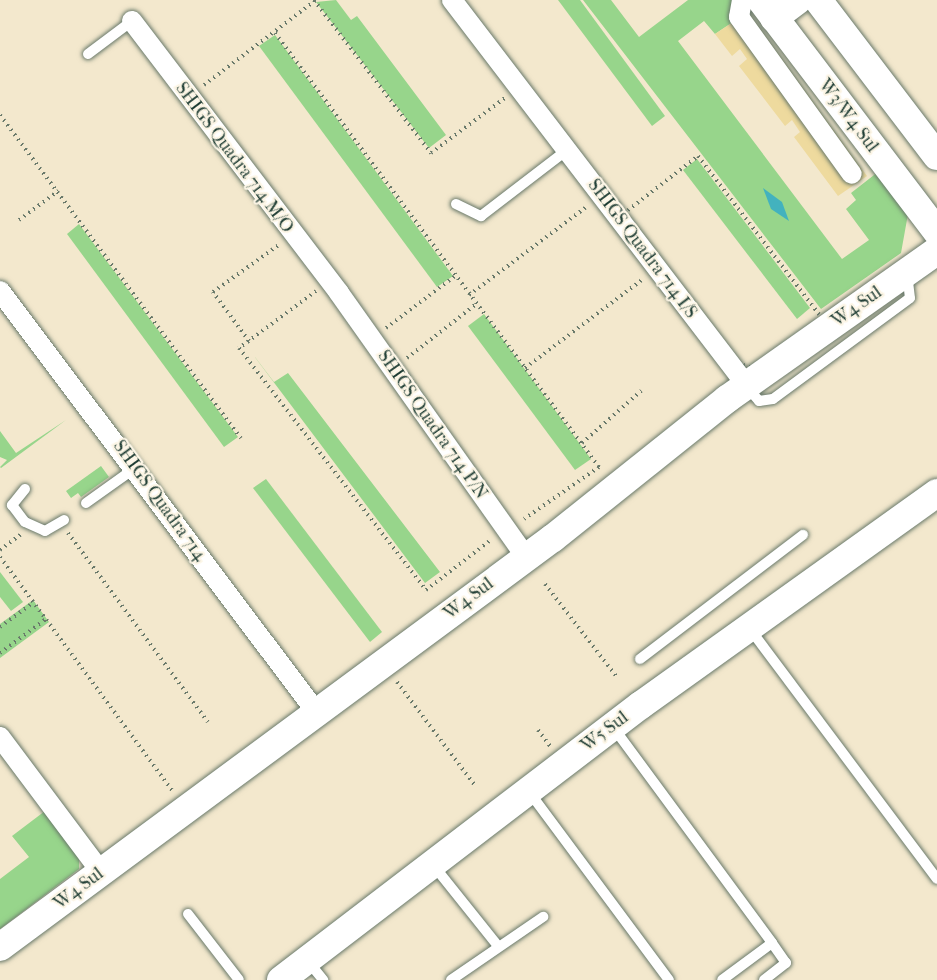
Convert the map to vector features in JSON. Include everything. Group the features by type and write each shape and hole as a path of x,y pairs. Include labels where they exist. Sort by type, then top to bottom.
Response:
{"main road":[{"path":"767,9 798,0"},
{"path":"818,0 937,156"},
{"name":"W3/W4 Sul","path":"767,9 929,222"},
{"path":"906,272 924,243 929,222"},
{"name":"W4 Sul","path":"0,947 526,556 755,375 937,250"},
{"name":"W5 Sul","path":"280,980 315,970 432,863 528,790 748,626 928,504"}],"street":[{"name":"SHIGS Quadra 714 I/S","path":"452,0 567,150 755,375"},
{"path":"742,0 739,17 852,174"},
{"name":"SHIGS Quadra 714 M/O","path":"132,21 332,296"},
{"name":"SHIGS Quadra 714","path":"0,291 317,713"},
{"name":"SHIGS Quadra 714 P/N","path":"332,296 526,556"},
{"path":"0,737 101,872"}],"lane":[{"path":"88,54 132,21"},
{"path":"456,204 481,216 567,150"},
{"path":"86,503 135,468"},
{"path":"25,489 12,505 20,518 45,531 62,522"},
{"path":"640,659 803,535"},
{"path":"748,626 937,879"},
{"path":"613,727 786,963 764,980"},
{"path":"528,790 669,980"},
{"path":"432,863 498,946"},
{"path":"188,914 238,980"},
{"path":"451,980 543,917"},
{"path":"722,980 772,943"}],"path":[{"path":"205,96 200,88 315,1 430,153 509,95 502,87"},
{"path":"275,33 599,467 527,520"},
{"path":"0,115 241,438"},
{"path":"698,156 822,318 755,375 756,369 737,363 623,214 698,156"},
{"path":"19,220 58,191"},
{"path":"470,295 590,204 597,213"},
{"path":"249,341 213,292 285,240 278,231"},
{"path":"638,269 652,288"},
{"path":"385,340 380,332 455,276"},
{"path":"525,368 645,278"},
{"path":"332,296 319,289 239,348 426,590 500,533"},
{"path":"396,354 403,363 477,304"},
{"path":"582,443 641,391"},
{"path":"516,512 533,523"},
{"path":"62,522 208,722"},
{"path":"0,556 179,800"},
{"path":"544,584 617,677"},
{"path":"0,627 34,602"},
{"path":"0,653 46,619"},
{"path":"384,663 474,784"}],"green space":[{"path":"336,0 351,20 357,16 446,135 429,148 316,2"},
{"path":"558,0 580,0 665,116 652,126"},
{"path":"583,0 611,0 639,37 688,0 738,0 748,12 715,34 704,21 678,41 842,259 869,240 846,209 856,200 851,193 883,168 908,214 901,253 821,309"},
{"path":"275,35 453,276 437,287 259,46"},
{"path":"697,159 810,308 797,319 683,170"},
{"path":"79,224 238,437 224,447 67,234"},
{"path":"484,314 591,459 575,470 468,326"},
{"path":"248,348 274,382 288,373 440,572 425,583"},
{"path":"66,420 0,467 7,460 0,457 0,431 16,453"},
{"path":"101,466 109,477 81,497 78,493 71,498 66,491"},
{"path":"266,479 382,632 370,642 253,488"},
{"path":"0,572 23,602 11,611 0,597"},
{"path":"33,600 49,622 0,658 0,624"},
{"path":"45,811 79,855 79,869 0,929 0,879 29,857 12,836"}],"sand":[{"path":"748,12 867,176 838,196 794,137 800,132 792,120 785,126 739,66 747,59 740,49 732,56 715,34"}],"water":[{"path":"763,188 782,202 789,221 771,209"}]}
